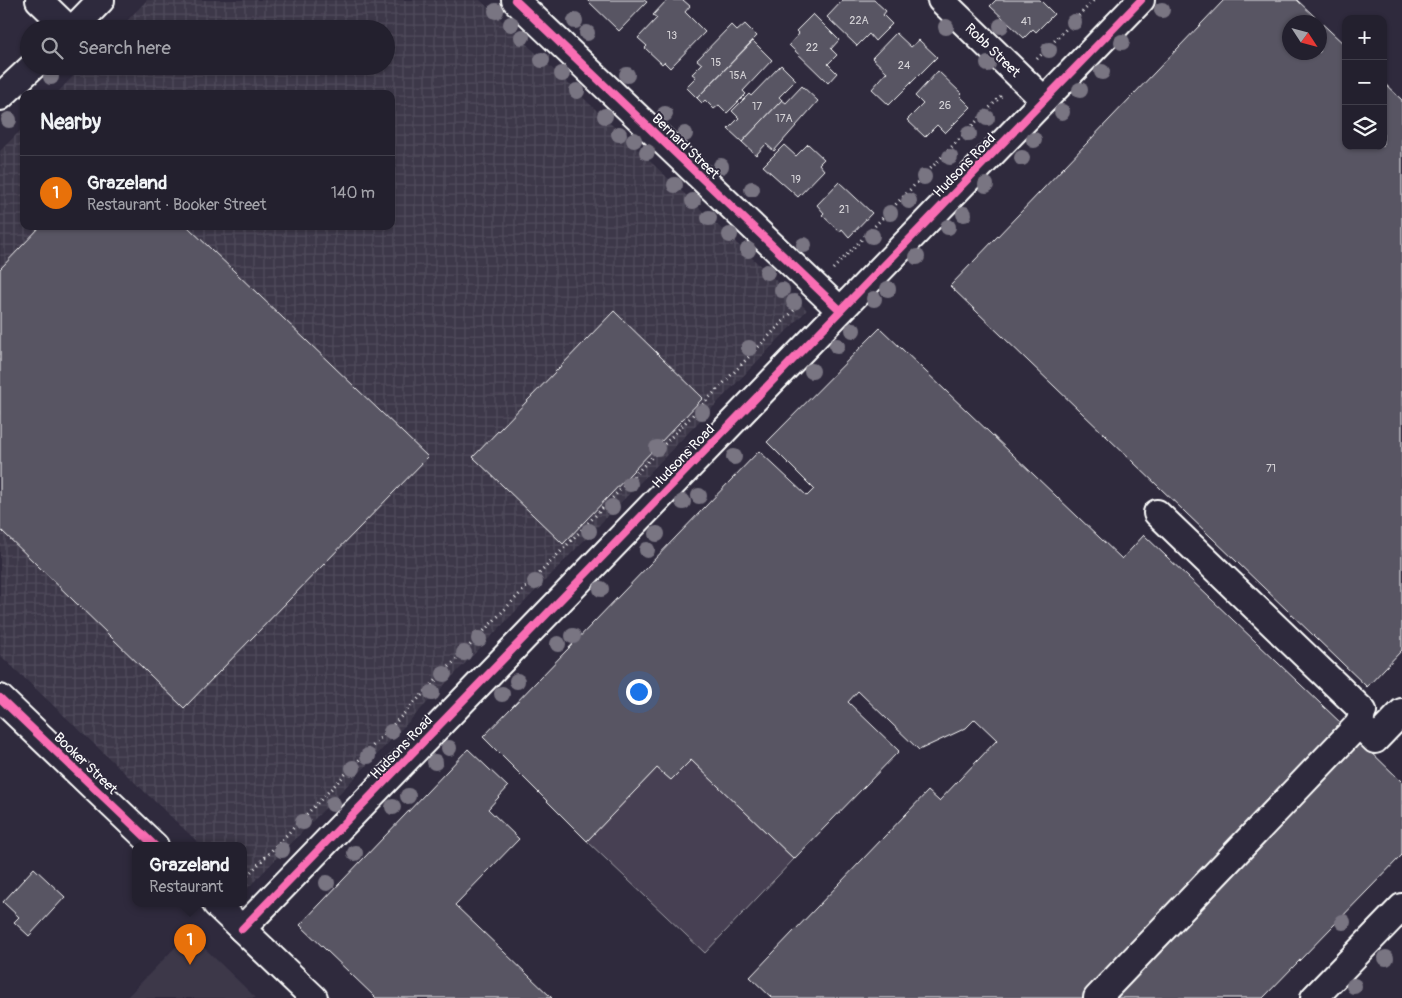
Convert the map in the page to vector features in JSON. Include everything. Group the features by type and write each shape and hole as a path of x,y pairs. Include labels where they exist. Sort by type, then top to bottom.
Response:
{"street":[{"path":"39,0 61,20"},
{"path":"80,20 101,0"},
{"name":"Bernard Street","path":"515,0 840,310"},
{"name":"Robb Street","path":"941,0 1044,100"},
{"name":"Hudsons Road","path":"242,929 1141,0"},
{"path":"0,97 23,75"},
{"path":"1096,998 1359,724 1362,712 1157,514"},
{"name":"Booker Street","path":"0,698 151,842"},
{"path":"1359,724 1375,740 1402,712"},
{"path":"219,907 314,998"},
{"path":"1314,998 1402,907"}],"path":[{"path":"247,876 635,477 1094,0"}],"shaded area":[{"path":"147,0 480,0 807,310 247,889 247,842 198,842 0,655 0,151 20,131 20,230 395,230 395,90 60,90 74,75 395,75 395,20 128,20"},
{"path":"691,760 794,859 705,953 587,841 657,768 671,780"},
{"path":"189,933 256,998 126,998"}],"building":[{"path":"587,0 644,0 647,2 619,31"},
{"path":"667,0 683,0 690,6 685,12 705,32 670,68 664,62 662,64 645,48 647,46 638,38 657,18 653,15"},
{"path":"843,0 874,0 886,11 883,15 892,24 875,41 869,34 857,46 827,17"},
{"path":"996,0 1040,0 1054,14 1036,32 1033,29 1024,38 990,6"},
{"path":"1224,0 1297,0 1313,15 1282,15 1282,60 1327,60 1327,28 1342,42 1342,150 1387,150 1387,86 1402,100 1402,650 1367,687 950,286"},
{"path":"813,14 839,40 831,49 837,55 828,64 837,73 828,83 789,45 799,34 796,31"},
{"path":"745,24 757,36 697,98 686,87 696,77 692,74 702,64 697,60 731,25 737,31"},
{"path":"896,33 911,47 919,40 937,57 889,105 872,89 887,72 872,58"},
{"path":"753,41 772,60 743,91 746,94 727,113 719,105 714,109 705,100 702,103 697,98"},
{"path":"781,65 796,80 779,97 782,100 742,142 728,129 739,118 732,111 749,94 751,96"},
{"path":"938,71 962,94 960,96 971,107 945,133 937,125 925,137 907,120 923,104 915,96"},
{"path":"802,86 818,101 774,151 766,144 756,155 742,142 782,100 786,103"},
{"path":"808,144 824,159 819,164 824,170 798,197 763,166 784,145 796,156"},
{"path":"839,182 872,213 849,237 842,229 840,232 822,215 824,213 817,205"},
{"path":"37,230 191,230 428,457 184,708 0,529 0,269"},
{"path":"614,311 703,398 563,544 473,457"},
{"path":"880,328 1122,559 1144,535 1344,726 1085,998 772,998 750,977 928,791 939,801 997,740 975,719 966,728 919,750 858,691 848,702 899,751 794,859 691,760 671,780 657,768 587,841 483,737 759,451 807,496 814,489 767,442"},
{"path":"1361,742 1402,782 1402,855 1263,998 1112,998"},
{"path":"468,749 508,787 488,809 519,839 455,905 552,998 376,998 300,925"},
{"path":"34,868 65,897 29,936 14,922 19,917 3,902"}],"cycle path":[{"path":"515,0 840,310"},
{"path":"242,929 1141,0"},
{"path":"0,698 151,842"}],"place":[{"name":"Grazeland","path":"190,965"}]}
